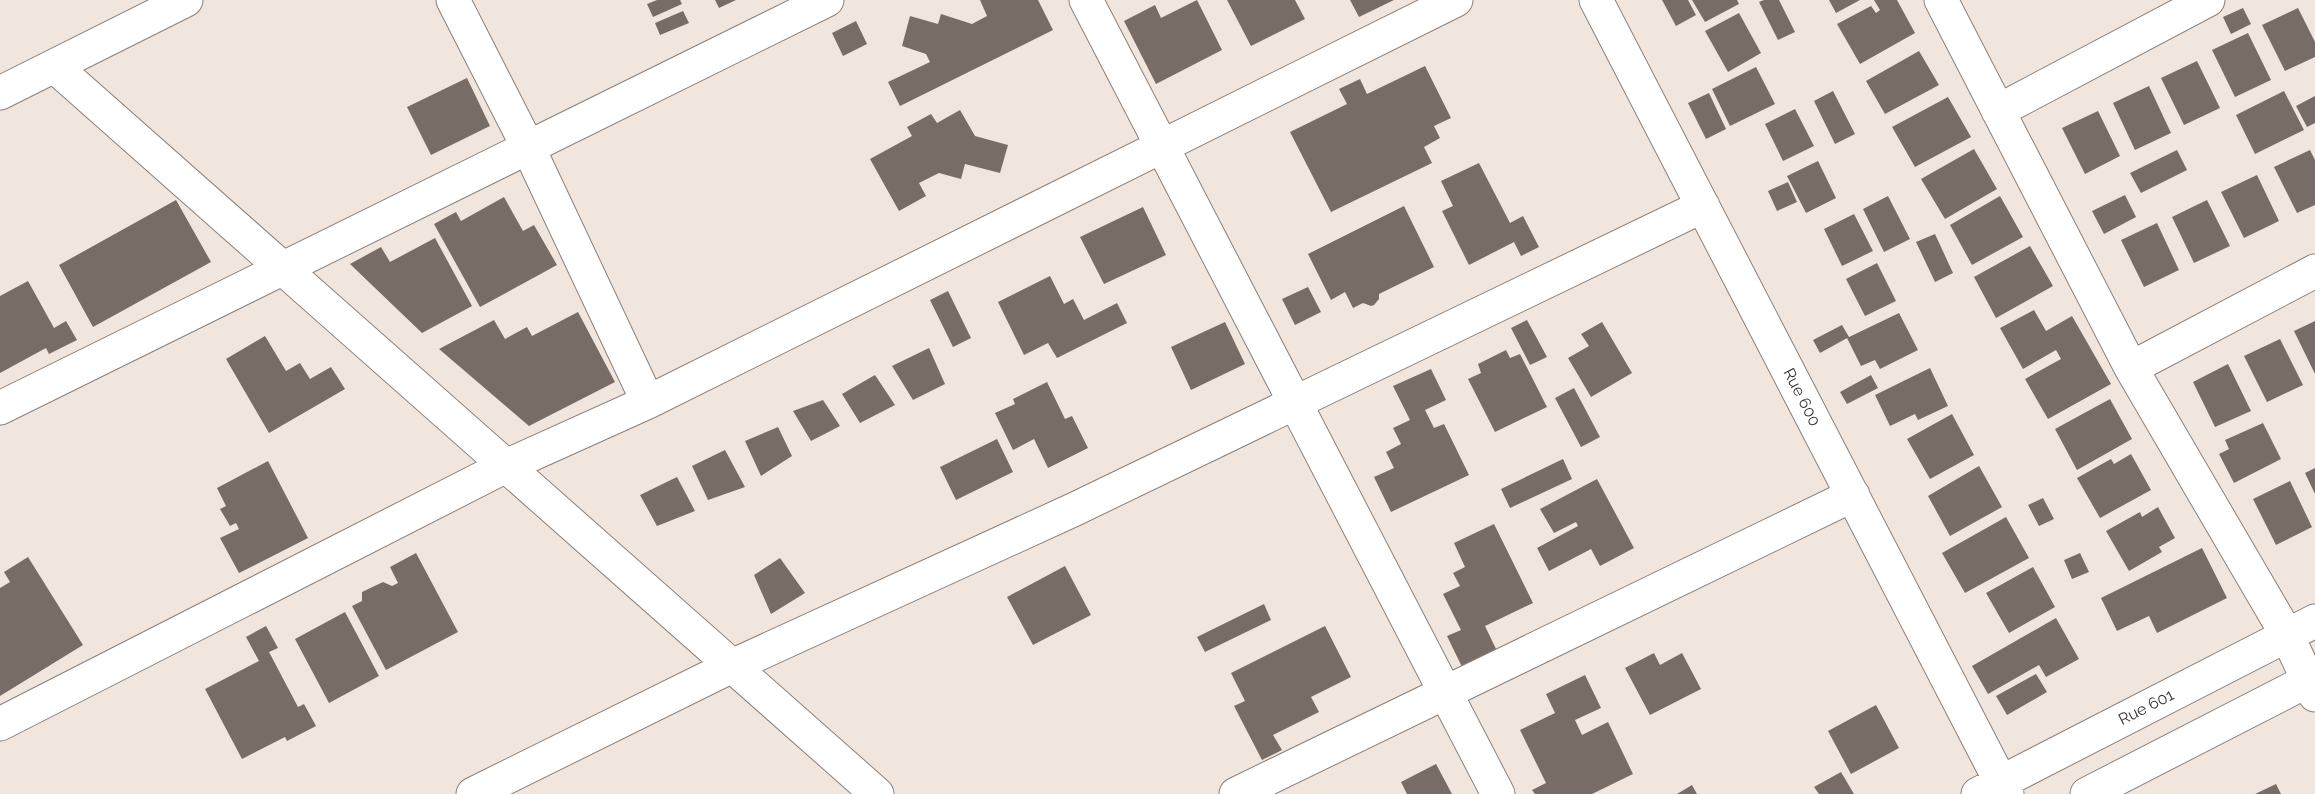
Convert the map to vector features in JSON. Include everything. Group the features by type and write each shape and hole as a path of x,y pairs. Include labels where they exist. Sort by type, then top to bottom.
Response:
{"street":[{"path":"0,93 186,0"},
{"path":"453,0 528,147 648,402"},
{"path":"0,408 827,0"},
{"path":"1086,0 1498,794"},
{"path":"0,724 506,466 648,402 1456,0"},
{"name":"Rue 600","path":"1596,0 1853,495 1995,790"},
{"path":"1941,0 2131,368 2301,628 2313,684 2087,794"},
{"path":"1998,111 2208,0"},
{"path":"54,66 877,794"},
{"path":"473,794 732,666 1075,508 1703,206"},
{"path":"2131,368 2315,271"},
{"path":"1236,794 1853,495"},
{"name":"Rue 601","path":"1995,790 2301,628"}],"building":[{"path":"657,0 680,0 682,4 653,17 647,4"},
{"path":"715,0 736,0 719,8"},
{"path":"980,0 1038,0 1053,30 900,106 888,82 930,62 926,54 902,46 910,16 938,24 941,14 972,24 987,16"},
{"path":"1197,0 1222,50 1156,84 1124,21 1155,5 1161,18"},
{"path":"1227,0 1295,0 1305,19 1251,46"},
{"path":"1350,0 1394,0 1359,17"},
{"path":"1662,0 1688,0 1696,15 1676,26"},
{"path":"1692,0 1737,0 1739,4 1705,22"},
{"path":"1779,0 1795,32 1778,40 1759,2"},
{"path":"1829,0 1860,0 1836,13"},
{"path":"1874,0 1897,0 1915,33 1860,64 1837,24 1871,6 1876,13 1880,10"},
{"path":"2243,8 2251,24 2231,34 2223,17"},
{"path":"2298,8 2315,42 2315,57 2285,71 2262,25"},
{"path":"683,11 689,23 660,35 655,23"},
{"path":"1739,13 1761,53 1728,72 1705,31"},
{"path":"856,21 867,44 843,56 832,33"},
{"path":"2248,33 2271,80 2235,97 2212,50"},
{"path":"1919,51 1939,85 1885,114 1866,81"},
{"path":"2197,61 2220,108 2184,125 2161,78"},
{"path":"1425,66 1451,118 1434,126 1440,138 1424,147 1432,163 1331,212 1290,132 1347,104 1339,89 1360,79 1367,94"},
{"path":"1756,67 1775,104 1730,126 1712,89"},
{"path":"467,78 490,126 431,155 407,107"},
{"path":"2149,86 2171,133 2135,150 2113,103"},
{"path":"1833,91 1855,134 1835,144 1814,101"},
{"path":"2284,91 2304,130 2255,154 2236,115"},
{"path":"1709,93 1726,129 1706,139 1688,103"},
{"path":"2315,96 2315,123 2307,127 2296,106"},
{"path":"1948,97 1971,137 1915,167 1892,127"},
{"path":"1795,109 1814,146 1783,161 1765,124"},
{"path":"960,110 975,136 1008,145 1000,173 965,164 961,179 939,173 919,183 926,196 899,211 870,159 912,136 907,127 931,114 937,123"},
{"path":"2098,111 2120,156 2085,174 2062,128"},
{"path":"1974,149 1997,189 1945,219 1921,179"},
{"path":"2177,150 2187,170 2141,193 2130,173"},
{"path":"2310,150 2315,160 2315,205 2297,213 2274,167"},
{"path":"1818,161 1836,198 1806,213 1787,176"},
{"path":"1479,163 1510,223 1523,216 1539,247 1521,256 1514,242 1469,265 1442,211 1453,206 1441,181"},
{"path":"2257,175 2279,221 2244,238 2221,192"},
{"path":"1788,182 1797,202 1777,211 1768,191"},
{"path":"2125,195 2136,217 2104,234 2092,211"},
{"path":"1888,196 1910,239 1884,252 1863,209"},
{"path":"2000,196 2023,237 1972,265 1950,225"},
{"path":"504,197 523,231 534,225 557,265 480,307 434,224 456,212 461,221"},
{"path":"176,200 211,262 93,327 59,265"},
{"path":"2207,200 2230,246 2194,263 2172,217"},
{"path":"1404,206 1434,267 1379,294 1379,299 1371,306 1363,303 1353,308 1345,292 1331,300 1308,254"},
{"path":"1143,207 1166,255 1104,284 1080,237"},
{"path":"1854,214 1873,251 1842,266 1824,229"},
{"path":"2157,223 2179,270 2144,287 2121,240"},
{"path":"1935,234 1953,273 1935,282 1916,242"},
{"path":"435,238 472,306 422,333 350,264 381,247 390,262"},
{"path":"2030,246 2053,286 1996,318 1974,277"},
{"path":"1877,263 1896,301 1865,316 1846,279"},
{"path":"1050,276 1064,304 1073,299 1084,320 1117,303 1127,323 1057,358 1048,343 1024,355 998,302"},
{"path":"28,281 54,328 66,321 77,340 49,354 46,348 0,373 0,296"},
{"path":"1308,287 1321,312 1295,325 1282,299"},
{"path":"948,291 971,338 953,347 930,300"},
{"path":"2034,310 2046,331 2072,316 2111,384 2048,419 2025,379 2061,359 2056,350 2023,369 2000,328"},
{"path":"578,312 615,382 529,426 439,349 494,320 505,339 527,327 532,336"},
{"path":"1899,313 1918,350 1880,369 1875,360 1861,366 1847,338"},
{"path":"1527,320 1547,357 1530,365 1511,328"},
{"path":"2315,321 2315,374 2294,331"},
{"path":"1225,322 1245,364 1191,390 1171,347"},
{"path":"1602,322 1632,373 1591,397 1568,358 1589,346 1581,334"},
{"path":"1842,325 1849,337 1820,353 1813,340"},
{"path":"265,336 286,371 300,363 310,379 331,367 345,389 269,433 226,359"},
{"path":"2280,339 2303,385 2267,402 2244,356"},
{"path":"929,348 945,384 913,400 892,366"},
{"path":"1506,350 1510,358 1520,354 1547,407 1495,432 1468,379 1481,373 1478,364"},
{"path":"2228,364 2251,411 2215,427 2193,382"},
{"path":"1930,368 1948,406 1918,420 1915,414 1890,426 1875,395"},
{"path":"1431,369 1446,400 1425,410 1434,428 1444,424 1469,475 1391,512 1374,477 1394,468 1386,452 1401,444 1393,428 1410,420 1393,386"},
{"path":"875,375 895,405 860,423 842,394"},
{"path":"1871,375 1878,388 1847,404 1840,392"},
{"path":"1047,382 1065,419 1072,416 1088,448 1048,468 1034,439 1013,450 995,413 1015,404 1013,399"},
{"path":"1574,388 1600,437 1581,447 1555,398"},
{"path":"2110,399 2132,439 2077,470 2055,429"},
{"path":"823,400 840,426 811,441 793,411"},
{"path":"1952,414 1974,455 1930,479 1907,439"},
{"path":"2263,423 2281,459 2234,483 2219,454 2229,449 2225,440"},
{"path":"778,427 792,456 761,476 745,441"},
{"path":"997,439 1013,472 956,500 940,467"},
{"path":"725,450 745,487 708,500 692,466"},
{"path":"2131,454 2151,490 2100,518 2077,478 2111,459 2114,464"},
{"path":"1563,459 1572,479 1510,508 1501,489"},
{"path":"268,461 308,538 239,573 220,538 239,529 236,523 230,526 220,509 226,506 217,488"},
{"path":"1979,466 2002,507 1950,536 1928,496"},
{"path":"2315,468 2315,494 2305,473"},
{"path":"677,477 695,511 657,526 640,495"},
{"path":"1597,479 1634,548 1600,566 1591,549 1549,571 1537,548 1578,526 1576,522 1554,533 1540,509"},
{"path":"2290,481 2312,527 2276,545 2253,499"},
{"path":"2043,498 2054,519 2039,526 2028,505"},
{"path":"2158,507 2175,538 2159,547 2162,552 2129,571 2106,531 2140,512 2142,517"},
{"path":"2006,517 2029,558 1965,593 1942,553"},
{"path":"1494,524 1533,603 1485,626 1497,651 1462,667 1447,636 1461,630 1443,594 1460,586 1453,573 1465,567 1454,543"},
{"path":"2202,548 2227,598 2157,633 2149,616 2117,631 2101,598"},
{"path":"416,553 458,632 386,670 352,606 362,601 362,592 383,582 392,586 398,583 390,567"},
{"path":"2080,553 2089,572 2072,579 2064,560"},
{"path":"28,557 83,645 0,696 0,588 10,582 4,572"},
{"path":"780,558 805,593 771,614 754,575"},
{"path":"1065,566 1091,615 1033,645 1007,597"},
{"path":"2033,567 2055,607 2009,633 1986,593"},
{"path":"1264,604 1271,620 1205,652 1197,637"},
{"path":"345,612 379,676 329,703 295,639"},
{"path":"2056,618 2079,659 2046,677 2039,665 1988,694 1972,666"},
{"path":"266,626 278,648 269,652 298,707 304,704 316,726 287,741 285,737 242,759 205,689 259,661 246,637"},
{"path":"1325,626 1351,677 1311,697 1319,712 1273,735 1282,750 1262,760 1234,706 1245,701 1231,673"},
{"path":"1654,653 1660,665 1682,653 1701,689 1650,715 1625,668"},
{"path":"2036,674 2047,692 2007,715 1996,696"},
{"path":"1585,675 1601,708 1575,720 1582,735 1608,722 1633,774 1592,794 1535,794 1532,790 1546,783 1520,730 1555,713 1546,694"},
{"path":"1876,705 1899,748 1851,774 1828,731"},
{"path":"1436,764 1452,794 1407,794 1401,782"},
{"path":"1841,772 1854,794 1819,794 1814,787"},
{"path":"2276,784 2281,794 2255,794"},
{"path":"1692,785 1697,794 1677,794"}]}
